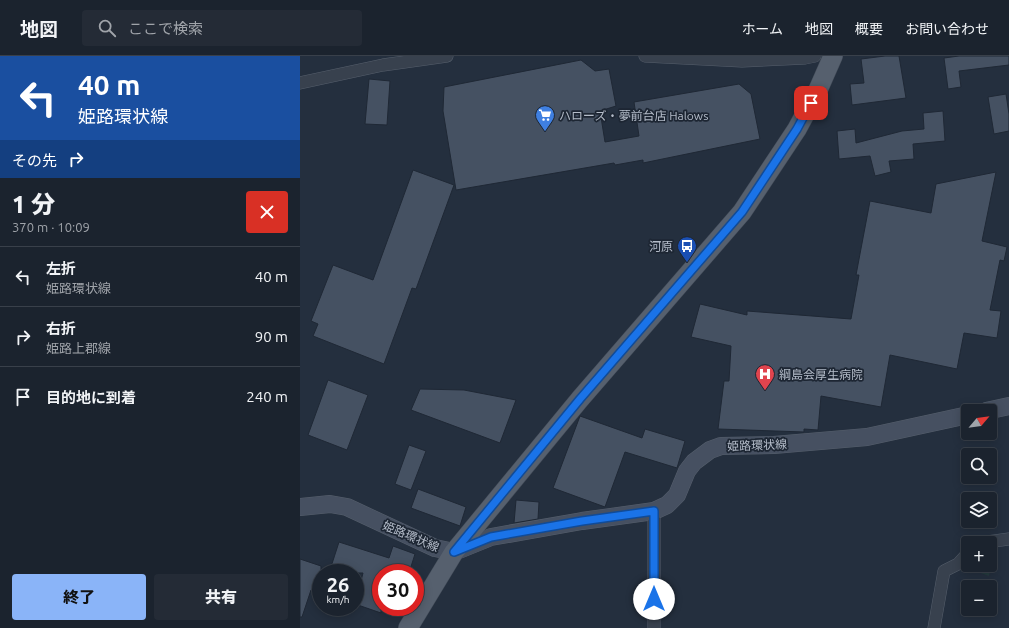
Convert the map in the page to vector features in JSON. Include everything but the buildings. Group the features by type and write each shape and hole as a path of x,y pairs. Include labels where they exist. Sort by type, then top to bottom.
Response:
{"main road":[{"path":"408,628 454,552 580,399 742,212 797,129 818,90 833,56"},
{"path":"997,409 1009,406"},
{"name":"姫路環状線","path":"300,507 330,504 347,508 435,548 454,552 491,537 582,521 654,511 667,505 677,495 687,471 694,462 710,450 721,446 774,445 867,437 961,417"}],"street":[{"path":"300,83 383,60 447,56"},
{"path":"649,56 805,58 815,56"},
{"path":"654,511 654,628"},
{"path":"997,541 1009,539"},
{"path":"934,628 944,572 961,561"}],"green space":[{"path":"978,572 990,572 989,576"}],"place":[{"name":"ハローズ・夢前台店 Halows","path":"545,132"},
{"name":"河原","path":"687,263"},
{"name":"綱島会厚生病院","path":"765,391"}],"route":[{"path":"654,599 654,511 582,521 491,537 454,552 580,399 742,212 797,129 811,103"}]}
